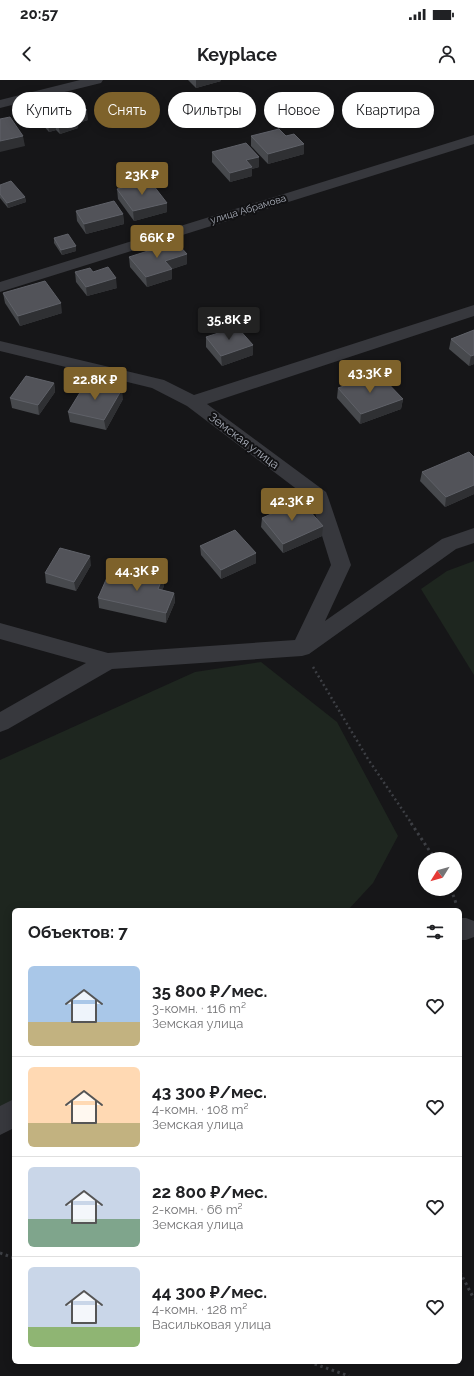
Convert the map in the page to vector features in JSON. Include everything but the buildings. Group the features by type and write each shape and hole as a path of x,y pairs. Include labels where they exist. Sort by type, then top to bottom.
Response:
{"street":[{"path":"0,104 96,80"},
{"name":"улица Абрамова","path":"0,287 474,139"},
{"name":"Земская улица","path":"192,402 474,310"},
{"name":"Земская улица","path":"0,346 158,384 192,402 319,497 341,565 302,648"},
{"path":"0,632 108,661 302,648 449,544 474,535"},
{"path":"0,723 108,661"},
{"path":"0,1121 12,1114"}],"path":[{"path":"302,648 368,758 430,852"},
{"path":"453,896 457,908"},
{"path":"0,1253 12,1257"},
{"path":"462,1276 474,1299"},
{"path":"315,1364 349,1376"}],"shaded area":[{"path":"474,561 474,675 421,589 447,571"},
{"path":"261,662 337,722 398,836 373,883 350,908 12,908 12,1114 0,1121 0,760 195,672"}]}
